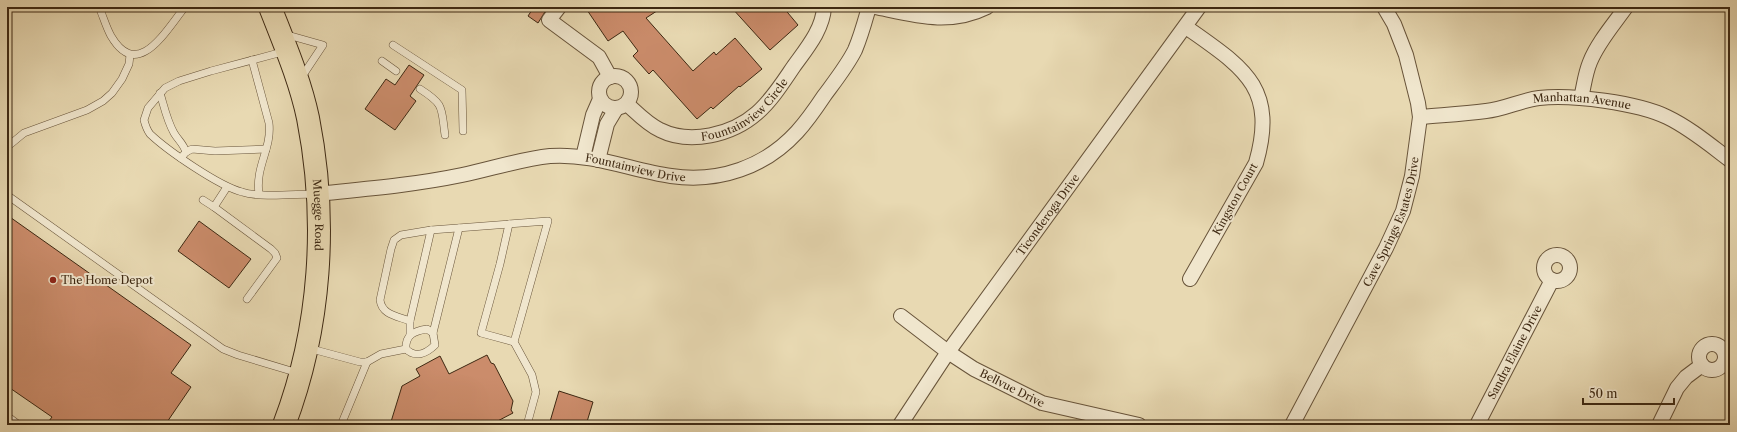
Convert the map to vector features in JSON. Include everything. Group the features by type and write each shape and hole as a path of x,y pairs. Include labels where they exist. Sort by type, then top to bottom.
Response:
{"main road":[{"name":"Muegge Road","path":"270,7 298,83 308,118 317,194 319,228 316,288 306,348 284,425"}],"street":[{"path":"559,7 549,20 599,57 610,76"},
{"name":"Fountainview Circle","path":"600,99 605,105 621,106 661,130 675,134 691,137 705,136 736,127 756,114 775,94 814,36 821,23 824,7"},
{"name":"Fountainview Drive","path":"317,194 433,180 550,156 583,157 671,176 693,178 726,175 757,163 784,145 799,131 855,49 869,7"},
{"path":"874,7 947,19 974,14 987,7"},
{"name":"Ticonderoga Drive","path":"900,425 915,400 948,352 1186,27 1199,7"},
{"name":"Cave Springs Estates Drive","path":"1292,425 1386,248 1402,211 1412,176 1420,117 1406,56 1394,24 1384,7"},
{"path":"1582,98 1585,75 1591,60 1598,46 1626,7"},
{"name":"Kingston Court","path":"1186,27 1240,68 1257,93 1264,122 1262,143 1256,163 1190,280"},
{"path":"583,157 593,115 600,99 599,88 603,81 610,76 621,77 630,85 631,93 607,124 598,160"},
{"name":"Manhattan Avenue","path":"1420,117 1506,108 1538,98 1582,98 1641,107 1655,112 1686,128 1730,160"},
{"name":"Sandra Elaine Drive","path":"1476,425 1552,280"},
{"name":"Bellvue Drive","path":"901,316 948,352 974,369 1042,403 1138,425"},
{"path":"1659,425 1677,388 1686,377 1702,365"}],"lane":[{"path":"99,7 111,36 122,50 130,55 142,54 151,49 185,7"},
{"path":"298,83 323,45 283,42 252,60 179,81 165,88 160,93 148,108 144,120 149,133 181,158 227,187 243,193 317,194"},
{"path":"393,45 462,90 463,131"},
{"path":"7,147 24,133 87,110 103,101 112,93 122,78 129,64 130,55"},
{"path":"252,60 269,123 269,139 258,177 259,194"},
{"path":"382,61 396,71"},
{"path":"420,89 436,100 441,107 445,135"},
{"path":"160,93 174,135 183,143 186,152"},
{"path":"181,158 186,152 192,149 215,151 266,149"},
{"path":"214,207 227,187"},
{"path":"7,195 222,349 300,373"},
{"path":"203,200 275,253 276,260 247,299"},
{"path":"410,321 384,311 381,306 380,300 394,240 401,235 431,230 548,221 514,342 532,375 536,392 527,425"},
{"path":"509,224 500,264 481,333 514,342"},
{"path":"306,348 360,362 367,362 381,354 406,349 414,354 420,355 430,350 435,345 433,333 459,228"},
{"path":"410,334 410,321 431,230"},
{"path":"406,349 405,342 410,334 418,330 426,329 433,333"},
{"path":"342,425 367,362"},
{"path":"7,416 19,425"}],"building":[{"path":"534,7 548,7 538,23 528,16"},
{"path":"585,7 663,7 646,18 693,71 714,52 716,55 735,38 762,69 740,87 739,86 713,109 711,107 697,119 653,70 649,74 633,56 638,51 623,31 608,41"},
{"path":"731,7 783,7 798,25 770,50"},
{"path":"409,65 424,75 410,96 416,101 395,130 365,109 386,79 395,85"},
{"name":"The Home Depot","path":"7,215 191,345 171,373 191,387 165,425 46,425 52,417 7,386"},
{"path":"199,221 251,259 229,288 178,251"},
{"path":"487,355 491,363 494,364 513,401 511,410 513,413 490,425 390,425 402,386 420,376 416,369 440,356 449,374"},
{"path":"559,391 593,402 586,425 549,425"}],"place":[{"name":"The Home Depot","path":"53,280"}]}
